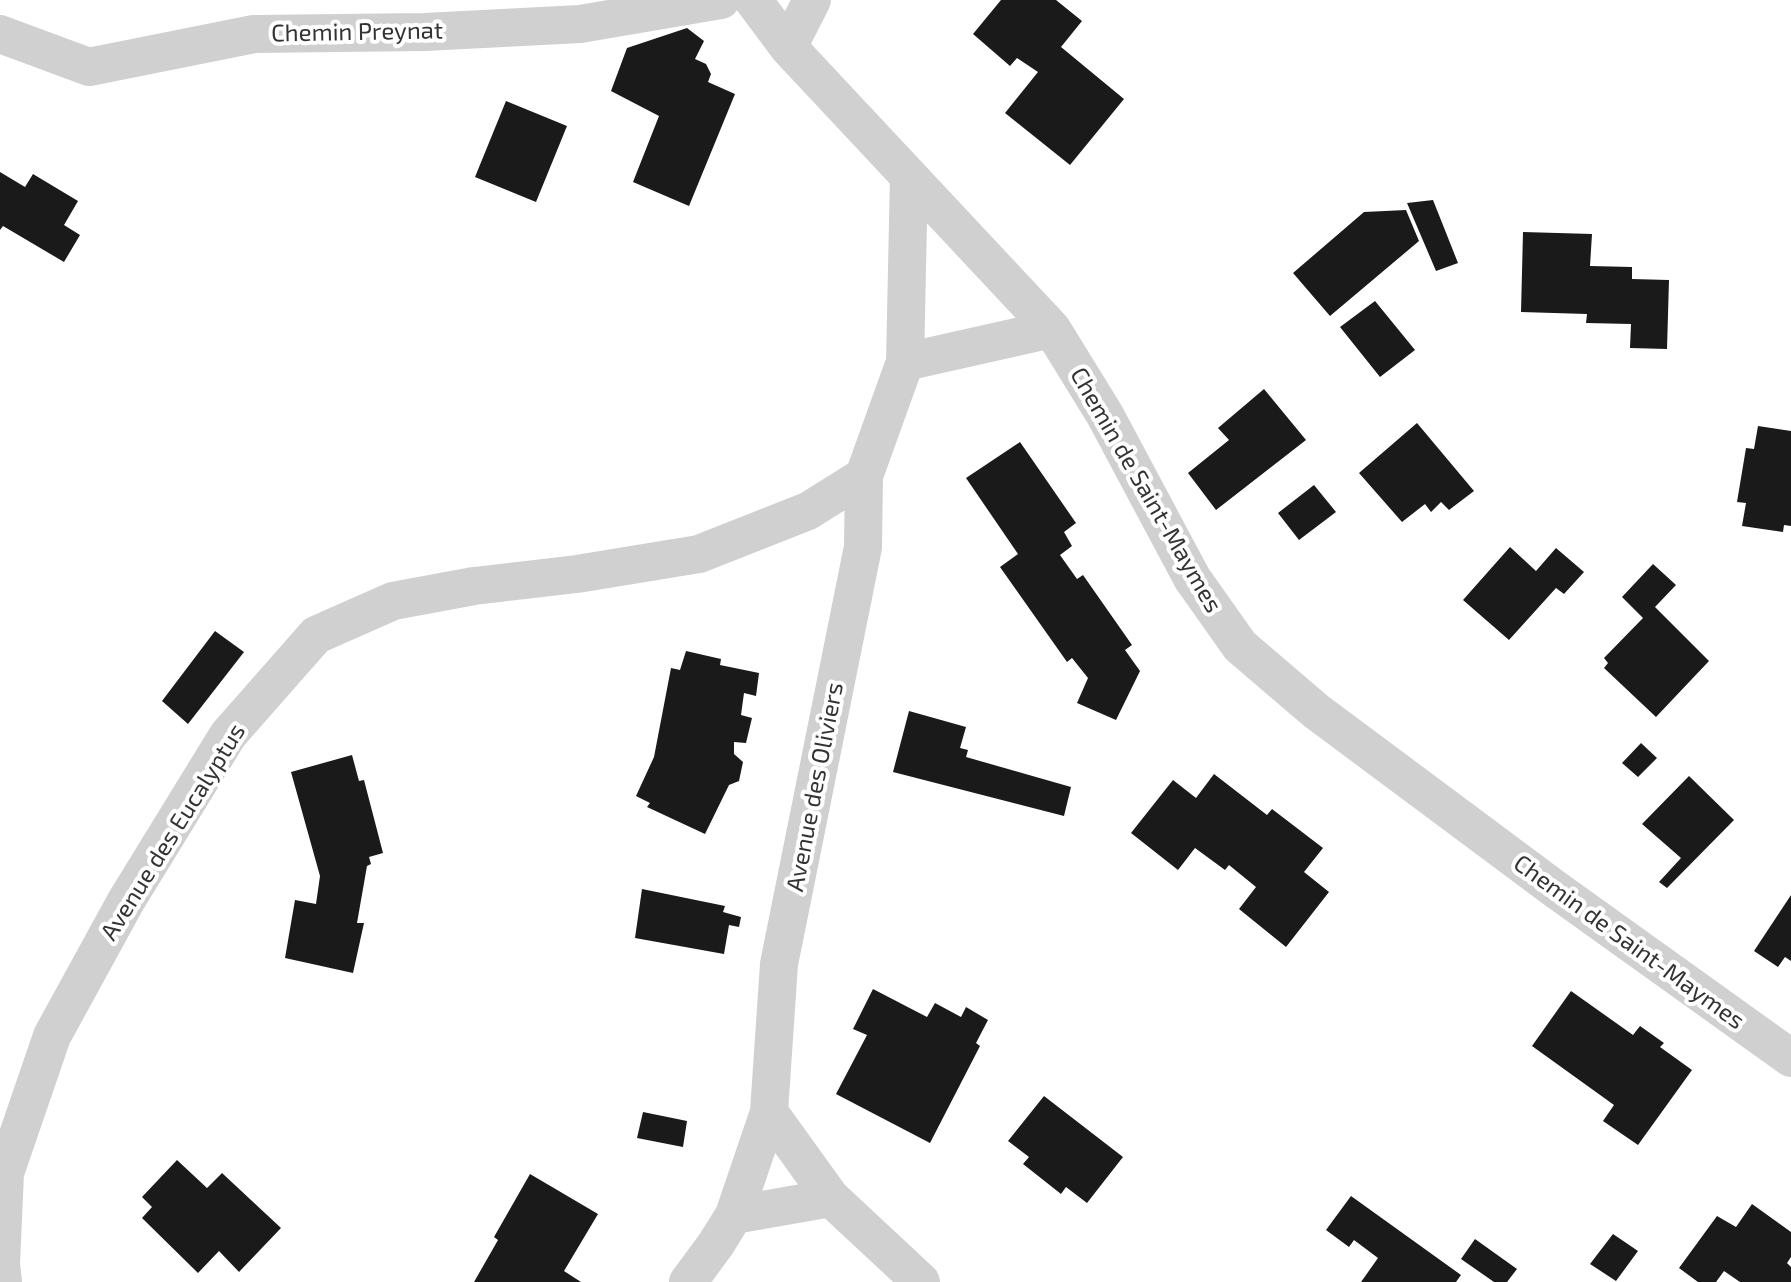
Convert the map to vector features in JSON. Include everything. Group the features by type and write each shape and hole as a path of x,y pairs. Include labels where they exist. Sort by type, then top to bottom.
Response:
{"street":[{"name":"Chemin Preynat","path":"0,34 89,67 254,34 425,32 580,24 721,0"},
{"name":"Chemin de Saint-Maymes","path":"753,0 788,47 1052,329 1105,415 1192,578 1240,646 1316,711 1555,889 1791,1058"},
{"path":"788,47 812,0"},
{"name":"Avenue des Oliviers","path":"688,1282 734,1215 769,1112 779,964 863,547 864,476 905,362 909,176"},
{"path":"905,362 1052,329"},
{"name":"Avenue des Eucalyptus","path":"3,1282 1,1229 5,1173 52,1036 126,901 228,735 316,635 393,601 474,586 577,574 699,554 808,511 864,476"},
{"path":"769,1112 831,1198 921,1282"},
{"path":"734,1215 831,1198"}],"building":[{"path":"1001,0 1056,0 1082,21 1061,47 1124,99 1070,165 1005,113 1038,72 1017,58 1010,66 973,34"},
{"path":"687,28 704,41 695,59 706,64 711,74 708,82 735,94 689,206 633,182 659,116 611,91 627,48"},
{"path":"506,101 567,126 536,202 475,177"},
{"path":"0,172 25,187 33,174 78,201 64,225 80,235 64,262 3,226 0,230"},
{"path":"1433,200 1458,263 1436,271 1407,203"},
{"path":"1406,210 1419,241 1330,316 1293,273 1364,212"},
{"path":"1523,232 1592,234 1590,266 1632,267 1632,279 1669,280 1667,349 1630,348 1631,324 1586,323 1587,314 1521,312"},
{"path":"1375,301 1415,350 1380,377 1340,327"},
{"path":"1264,389 1306,440 1216,510 1188,473 1229,440 1218,428"},
{"path":"1417,423 1474,491 1449,510 1441,502 1431,512 1425,504 1402,522 1359,473"},
{"path":"1758,426 1791,431 1791,526 1784,525 1783,532 1742,526 1746,503 1737,502 1746,448 1754,449"},
{"path":"1020,442 1076,523 1064,532 1072,546 1060,555 1077,579 1083,575 1132,645 1125,650 1140,671 1116,720 1077,703 1088,678 1072,658 1067,662 1000,567 1018,554 966,478"},
{"path":"1314,485 1336,512 1299,540 1278,513"},
{"path":"1510,547 1536,571 1556,548 1584,572 1564,594 1556,588 1509,640 1463,600"},
{"path":"1653,564 1676,585 1655,607 1709,661 1656,717 1604,668 1608,663 1604,658 1643,618 1622,597"},
{"path":"215,631 244,652 188,724 162,701"},
{"path":"686,651 721,659 720,665 759,673 756,696 744,693 741,715 752,718 746,743 734,742 734,754 743,762 739,781 729,785 705,834 647,807 650,803 636,796 654,757 671,668 680,670"},
{"path":"909,711 966,727 960,748 968,750 966,757 1071,787 1064,816 893,772"},
{"path":"1641,743 1657,758 1638,777 1622,763"},
{"path":"352,755 359,781 364,780 383,853 369,857 371,864 367,866 357,923 364,923 353,973 285,958 295,900 316,904 320,876 291,772"},
{"path":"1214,774 1267,815 1272,809 1323,848 1304,872 1329,892 1286,947 1239,909 1256,887 1229,865 1225,870 1195,848 1178,870 1131,833 1173,780 1196,798"},
{"path":"1689,776 1734,820 1667,888 1659,882 1681,858 1642,824"},
{"path":"642,889 725,906 723,912 741,917 739,927 729,925 724,954 635,938"},
{"path":"1791,895 1791,961 1785,957 1778,967 1754,951"},
{"path":"873,989 927,1017 935,1003 961,1017 966,1007 988,1020 976,1043 980,1046 930,1143 836,1094 867,1035 853,1029"},
{"path":"1571,991 1633,1035 1640,1026 1664,1043 1660,1047 1692,1070 1638,1145 1603,1121 1614,1105 1532,1046"},
{"path":"1044,1096 1123,1157 1087,1203 1066,1187 1061,1194 1023,1164 1029,1157 1008,1141"},
{"path":"643,1112 687,1121 683,1147 637,1138"},
{"path":"177,1160 207,1188 222,1173 281,1228 239,1272 219,1251 198,1273 142,1218 152,1207 142,1197"},
{"path":"530,1174 598,1214 564,1271 581,1282 474,1282 498,1240 494,1237"},
{"path":"1351,1196 1461,1275 1456,1282 1361,1282 1378,1258 1354,1240 1349,1247 1326,1230"},
{"path":"1752,1204 1791,1232 1791,1257 1787,1263 1791,1267 1791,1282 1740,1282 1724,1271 1716,1282 1698,1282 1679,1268 1717,1216 1736,1227"},
{"path":"1613,1234 1638,1251 1616,1281 1590,1264"},
{"path":"1475,1239 1517,1269 1507,1282 1494,1282 1461,1259"}]}
